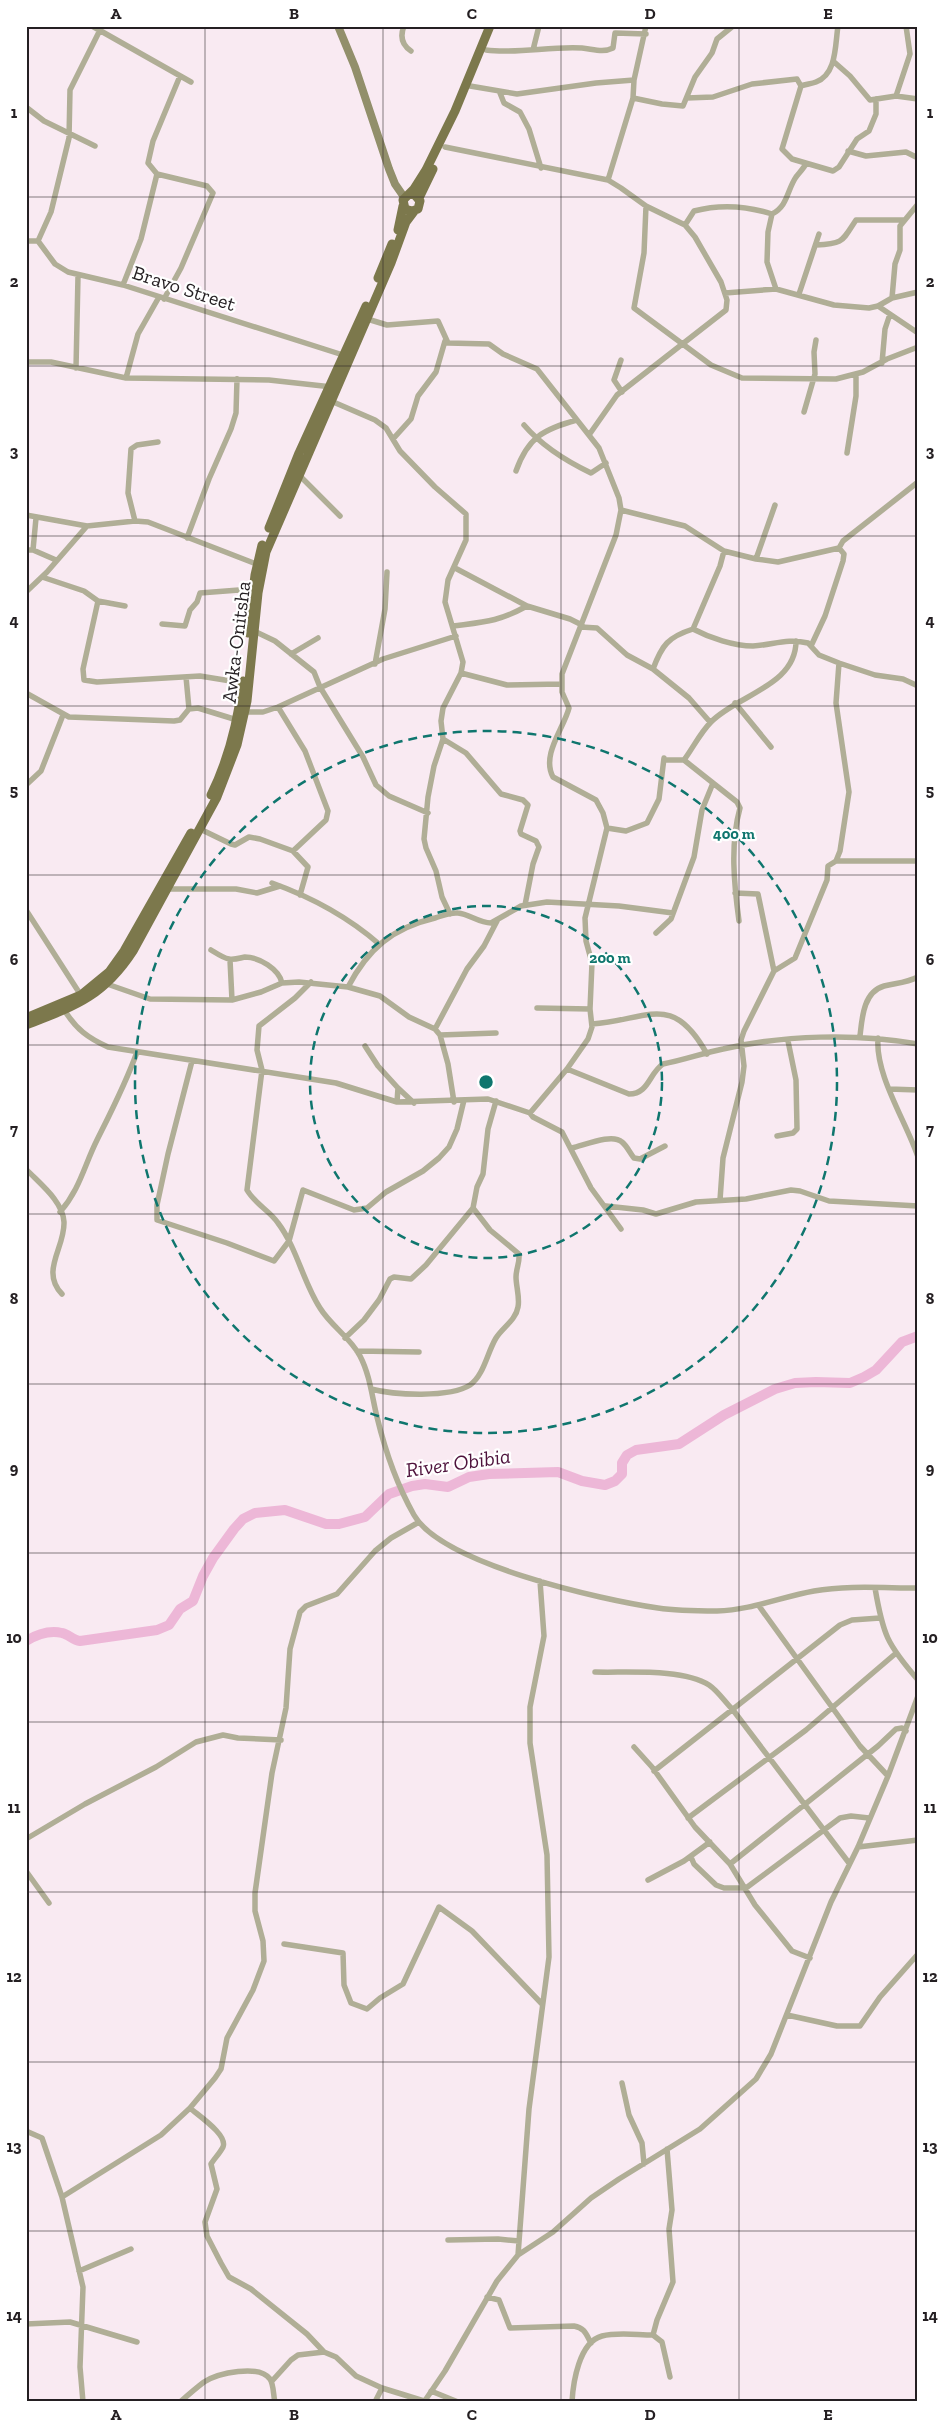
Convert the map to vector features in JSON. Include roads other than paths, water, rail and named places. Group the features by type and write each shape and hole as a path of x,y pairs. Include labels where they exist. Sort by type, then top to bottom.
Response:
{"main road":[{"path":"338,26 355,67 395,184 406,199 408,211 416,210"},
{"name":"Awka-Onitsha","path":"26,1025 65,1010 107,984 133,951 200,829 228,770 237,745 245,712 260,565 331,401 333,387 343,355 364,318 398,228 406,199 426,170 443,137 490,26"},
{"name":"Awka-Onitsha","path":"26,1018 82,998 101,980 124,951 214,788 230,748 237,720 243,684 252,593 286,486 333,387 404,228 419,206 419,198 445,147 495,26"},
{"path":"406,199 419,198"}],"street":[{"path":"92,26 191,82"},
{"path":"404,26 402,40 405,47 411,51"},
{"path":"533,50 539,26"},
{"path":"608,180 633,98 634,80 646,34 646,26"},
{"path":"633,98 682,106 694,78 712,53 717,39 733,26"},
{"path":"801,86 822,79 828,73 833,61 838,26"},
{"path":"896,96 910,54 906,26"},
{"path":"26,240 38,241 51,212 69,132 70,90 100,30"},
{"path":"486,50 508,52 579,48 607,50 613,48 615,33 646,34"},
{"path":"833,61 850,76 868,98 876,99 896,96 918,99"},
{"path":"126,378 138,334 181,268 214,192 207,186 157,174 148,163 148,158 180,76"},
{"path":"687,98 713,96 752,84 797,79 801,86 782,149 792,159 836,171 857,139 868,130 876,114 876,99"},
{"path":"470,86 500,93 517,94 596,83 634,80"},
{"path":"500,93 504,103 520,112 529,129 541,168"},
{"path":"26,107 44,121 95,146"},
{"path":"445,147 541,168 608,180 646,206 685,225 704,249 725,293 726,310 617,395 589,435"},
{"path":"848,151 866,156 906,152 918,158"},
{"path":"685,225 694,211 710,208 730,206 772,214 779,211 788,198 795,178 806,164"},
{"path":"123,285 141,239 157,174"},
{"path":"892,298 895,264 900,250 899,234 904,220 918,204"},
{"path":"646,206 644,253 634,308 711,365 742,378 836,379 856,374 918,347"},
{"path":"772,214 768,225 767,262 776,288"},
{"path":"816,245 838,244 845,239 856,220 904,220"},
{"path":"799,294 819,234"},
{"name":"Bravo Street","path":"38,241 55,264 78,276 123,285 343,355"},
{"path":"76,368 78,276"},
{"path":"725,293 776,288 834,305 869,308 878,306 892,298 918,292"},
{"path":"878,306 918,334"},
{"path":"882,363 885,329 890,314"},
{"path":"364,318 387,325 438,321 441,324 445,341 436,372 418,396 411,419 393,439"},
{"path":"804,412 813,380 816,340"},
{"path":"445,341 451,344 478,342 489,344 503,354 537,369 599,448 606,463 621,510 616,535 562,674 560,684 568,708 551,757 550,772 553,776 596,800 603,813 607,828 602,854 586,904 584,929 593,974 590,1009 592,1024 588,1039 567,1069 530,1113"},
{"path":"621,360 614,380 622,392"},
{"path":"26,362 51,362 126,378 237,379 295,382 333,387"},
{"path":"847,453 856,396 856,374"},
{"path":"187,538 236,413 237,379"},
{"path":"331,401 375,420 386,428 400,451 435,487 466,514 466,540 448,580 445,593 446,610 463,662 462,673 443,708 440,720 443,739 434,766 424,839 436,871 442,897 450,914"},
{"path":"516,471 520,459 534,438 554,426 577,420"},
{"path":"524,425 534,438 553,452 591,473 606,463"},
{"path":"136,521 128,493 131,449 137,445 158,442"},
{"path":"299,475 340,516"},
{"path":"621,510 685,526 724,551 778,562 839,548 844,541 917,483"},
{"path":"756,559 775,504"},
{"path":"26,515 87,526 136,521 148,522 260,565"},
{"path":"36,518 30,550 56,560"},
{"path":"26,592 42,577 87,526"},
{"path":"811,646 825,616 843,561 844,554 839,548"},
{"path":"653,669 663,646 670,639 693,629 720,566 724,551"},
{"path":"455,568 527,606 570,619 581,626 597,628 627,656 653,669 689,698 710,722"},
{"path":"375,664 385,609 387,572"},
{"path":"42,577 84,591 98,601 125,606"},
{"path":"162,624 186,626 190,610 197,602 200,593 239,590 252,593"},
{"path":"98,601 83,669 84,680 97,682 210,676 243,684"},
{"path":"452,626 490,622 507,617 527,606"},
{"path":"693,629 709,636 746,645 796,641 808,643 819,655 839,663 875,675 903,679 918,686"},
{"path":"254,631 275,641 314,672 320,687 363,757 376,785 389,796 428,813"},
{"path":"245,712 263,712 278,708 383,659 456,636"},
{"path":"291,654 318,638"},
{"path":"684,760 710,722 734,703 773,682 783,673 796,652 796,641"},
{"path":"836,861 840,851 849,792 836,703 839,663"},
{"path":"462,673 507,685 560,684"},
{"path":"186,677 189,709"},
{"path":"26,693 63,715 93,720 174,721 180,720 189,709 198,708 237,720"},
{"path":"734,703 771,747"},
{"path":"278,708 305,751 328,811 326,820 294,851"},
{"path":"26,785 41,771 63,715"},
{"path":"443,739 466,753 502,794 523,800 528,805 520,831 521,834 536,841 539,847 533,864 525,905"},
{"path":"607,828 626,831 647,824 659,799 664,758 684,760 737,802 740,808 735,825 733,876 739,921"},
{"path":"656,933 668,924 673,913 694,857 701,817 713,783"},
{"path":"200,829 235,845 249,837 294,851 308,867 300,895"},
{"path":"720,1200 723,1158 743,1074 743,1046 741,1040 746,1024 774,971 795,958 827,880 828,866 836,861 918,861"},
{"path":"272,883 300,895 360,927 379,944"},
{"path":"166,889 236,889 257,893 280,886"},
{"path":"735,893 758,894 774,971"},
{"path":"348,987 358,968 379,944 409,925 450,914 459,913 486,923 497,921 525,905 547,902 673,913"},
{"path":"26,910 82,998"},
{"path":"436,1029 467,968 484,946 497,921"},
{"path":"211,950 230,960 247,957 258,960 272,967 282,983"},
{"path":"230,960 232,1000"},
{"path":"860,1036 862,1013 865,1004 874,992 881,986 906,983 918,977"},
{"path":"107,984 150,999 232,1000 262,992 282,983 311,982 348,987 380,996 409,1017 436,1029 440,1035 448,1064 454,1102"},
{"path":"311,982 296,998 260,1026 257,1050 262,1070 247,1190 278,1222 289,1241 319,1308 357,1351 367,1374 380,1426 398,1481 404,1496 419,1522 428,1533 448,1547 486,1564 540,1581 621,1602 660,1609 716,1611 759,1606 812,1591 918,1588"},
{"path":"538,1008 590,1009"},
{"path":"65,1010 78,1029 91,1040 108,1046 192,1061 262,1070 358,1088 397,1102 496,1101 530,1113 533,1117 562,1132 572,1148 591,1188 621,1229"},
{"path":"592,1024 608,1023 644,1014 662,1014 688,1025 707,1054"},
{"path":"440,1035 496,1033"},
{"path":"567,1069 629,1094 637,1094 642,1091 658,1067 663,1064 743,1046 860,1036 918,1044"},
{"path":"878,1038 878,1052 889,1089 910,1134 918,1157"},
{"path":"778,1136 793,1133 797,1129 796,1080 788,1041"},
{"path":"365,1046 378,1066 414,1103"},
{"path":"60,1212 71,1199 82,1180 96,1142 124,1089 137,1052"},
{"path":"192,1061 168,1154 157,1205 157,1220 274,1261 289,1241 304,1190 354,1210 367,1208 386,1192 423,1171 449,1147 457,1129 464,1100"},
{"path":"397,1102 398,1088"},
{"path":"889,1089 918,1090"},
{"path":"345,1338 364,1320 379,1300 390,1279 394,1277 411,1278 426,1266 474,1208 477,1187 483,1174 488,1129 496,1101"},
{"path":"572,1148 611,1139 618,1140 624,1144 634,1158 640,1159 665,1146"},
{"path":"26,1169 49,1194 64,1220 52,1275 55,1287 62,1294"},
{"path":"606,1206 643,1210 656,1214 696,1202 746,1200 791,1190 800,1191 829,1201 918,1206"},
{"path":"371,1389 397,1394 426,1394 455,1390 470,1385 482,1370 497,1336 514,1317 518,1307 516,1278 519,1254 490,1230 474,1208"},
{"path":"357,1351 419,1352"},
{"path":"62,2198 161,2136 190,2108 221,2069 227,2038 254,1990 264,1961 263,1941 255,1911 255,1893 272,1773 281,1740 286,1708 290,1649 300,1612 306,1606 337,1594 376,1551 391,1538 419,1522"},
{"path":"518,2255 529,2109 549,1957 547,1855 532,1761 529,1725 530,1707 544,1636 540,1581"},
{"path":"875,1588 880,1618 886,1638 895,1654 918,1680"},
{"path":"759,1606 860,1746 869,1753 888,1776"},
{"path":"654,1771 846,1621 880,1618"},
{"path":"688,1818 834,1708 895,1654"},
{"path":"595,1672 657,1674 700,1680 711,1686 732,1710 850,1863"},
{"path":"190,2108 218,2132 224,2141 223,2147 211,2164 217,2189 205,2222 208,2236 229,2277 251,2289 307,2334 324,2352 336,2357 356,2376 382,2388 424,2402 462,2343 487,2297 518,2255 553,2232 592,2198 700,2129 756,2079 771,2054 831,1902 858,1847 888,1776 918,1696"},
{"path":"730,1864 869,1753 896,1729 902,1728 906,1730"},
{"path":"26,1839 85,1804 156,1767 196,1742 223,1735 238,1738 281,1740"},
{"path":"634,1747 688,1818 730,1864 756,1905 792,1952 810,1958"},
{"path":"691,1857 694,1864 716,1885 724,1888 746,1888 824,1828 845,1817 869,1818"},
{"path":"858,1847 918,1840"},
{"path":"648,1880 691,1857 710,1842"},
{"path":"26,1871 49,1903"},
{"path":"284,1944 343,1953 344,1985 351,2003 367,2009 380,1998 403,1984 439,1907 472,1932 542,2004"},
{"path":"787,2015 837,2026 860,2026 880,1997 918,1954"},
{"path":"622,2083 628,2115 642,2143 644,2164"},
{"path":"26,2131 37,2134 44,2143 62,2198 78,2271 84,2302 81,2325 80,2367 83,2402"},
{"path":"653,2335 673,2282 674,2266 669,2230 672,2210 667,2149"},
{"path":"448,2240 498,2238 519,2242"},
{"path":"78,2271 131,2249"},
{"path":"487,2297 499,2300 510,2328 581,2327 592,2343"},
{"path":"26,2324 52,2322 81,2325 137,2342"},
{"path":"572,2402 578,2366 592,2343 602,2336 653,2335 662,2342 670,2377"},
{"path":"272,2381 298,2355 324,2352"},
{"path":"180,2402 205,2381 228,2373 245,2371 266,2375 272,2381 275,2402"},
{"path":"375,2402 382,2388"},
{"path":"431,2391 458,2402"}],"waterway":[{"name":"River Obibia","path":"26,1641 38,1635 52,1632 64,1634 80,1641 157,1630 169,1625 180,1609 193,1601 213,1558 234,1529 243,1519 255,1513 285,1510 326,1524 339,1524 365,1517 389,1494 412,1486 425,1484 448,1487 469,1477 489,1474 558,1472 582,1481 605,1485 615,1481 622,1474 622,1463 627,1455 636,1450 679,1444 724,1415 775,1389 795,1383 850,1383 876,1370 902,1342 918,1336"}]}
